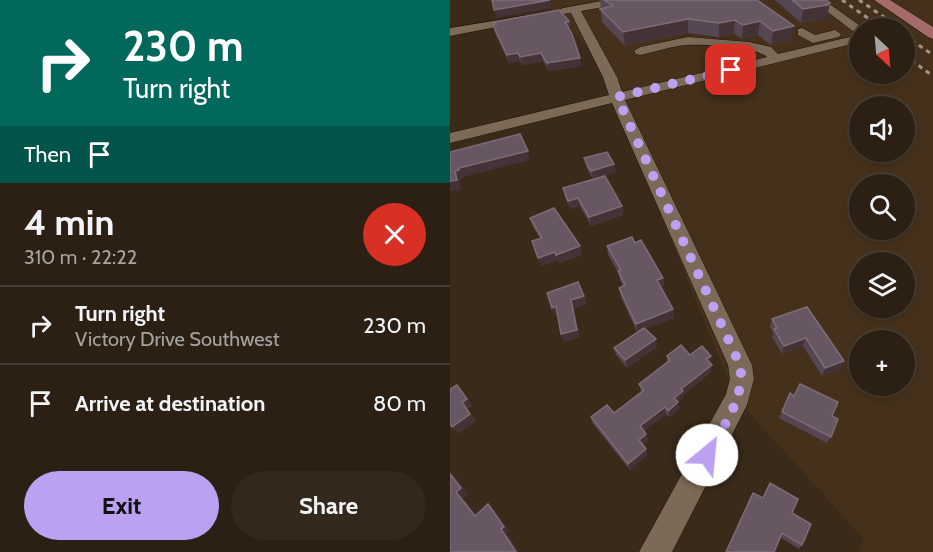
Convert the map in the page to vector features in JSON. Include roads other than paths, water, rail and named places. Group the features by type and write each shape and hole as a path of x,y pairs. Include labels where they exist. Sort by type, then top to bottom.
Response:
{"main road":[{"path":"881,0 933,34"}],"street":[{"path":"450,32 626,0"},
{"path":"817,0 849,24"},
{"path":"574,9 610,77 617,97 740,365 742,379 738,397 655,552"},
{"path":"450,138 617,97 772,54 813,39"},
{"path":"640,51 688,41 772,54 849,40"}],"railway":[{"path":"842,0 868,18"},
{"path":"859,0 885,18"},
{"path":"915,43 933,55"},
{"path":"915,63 933,76"}]}
